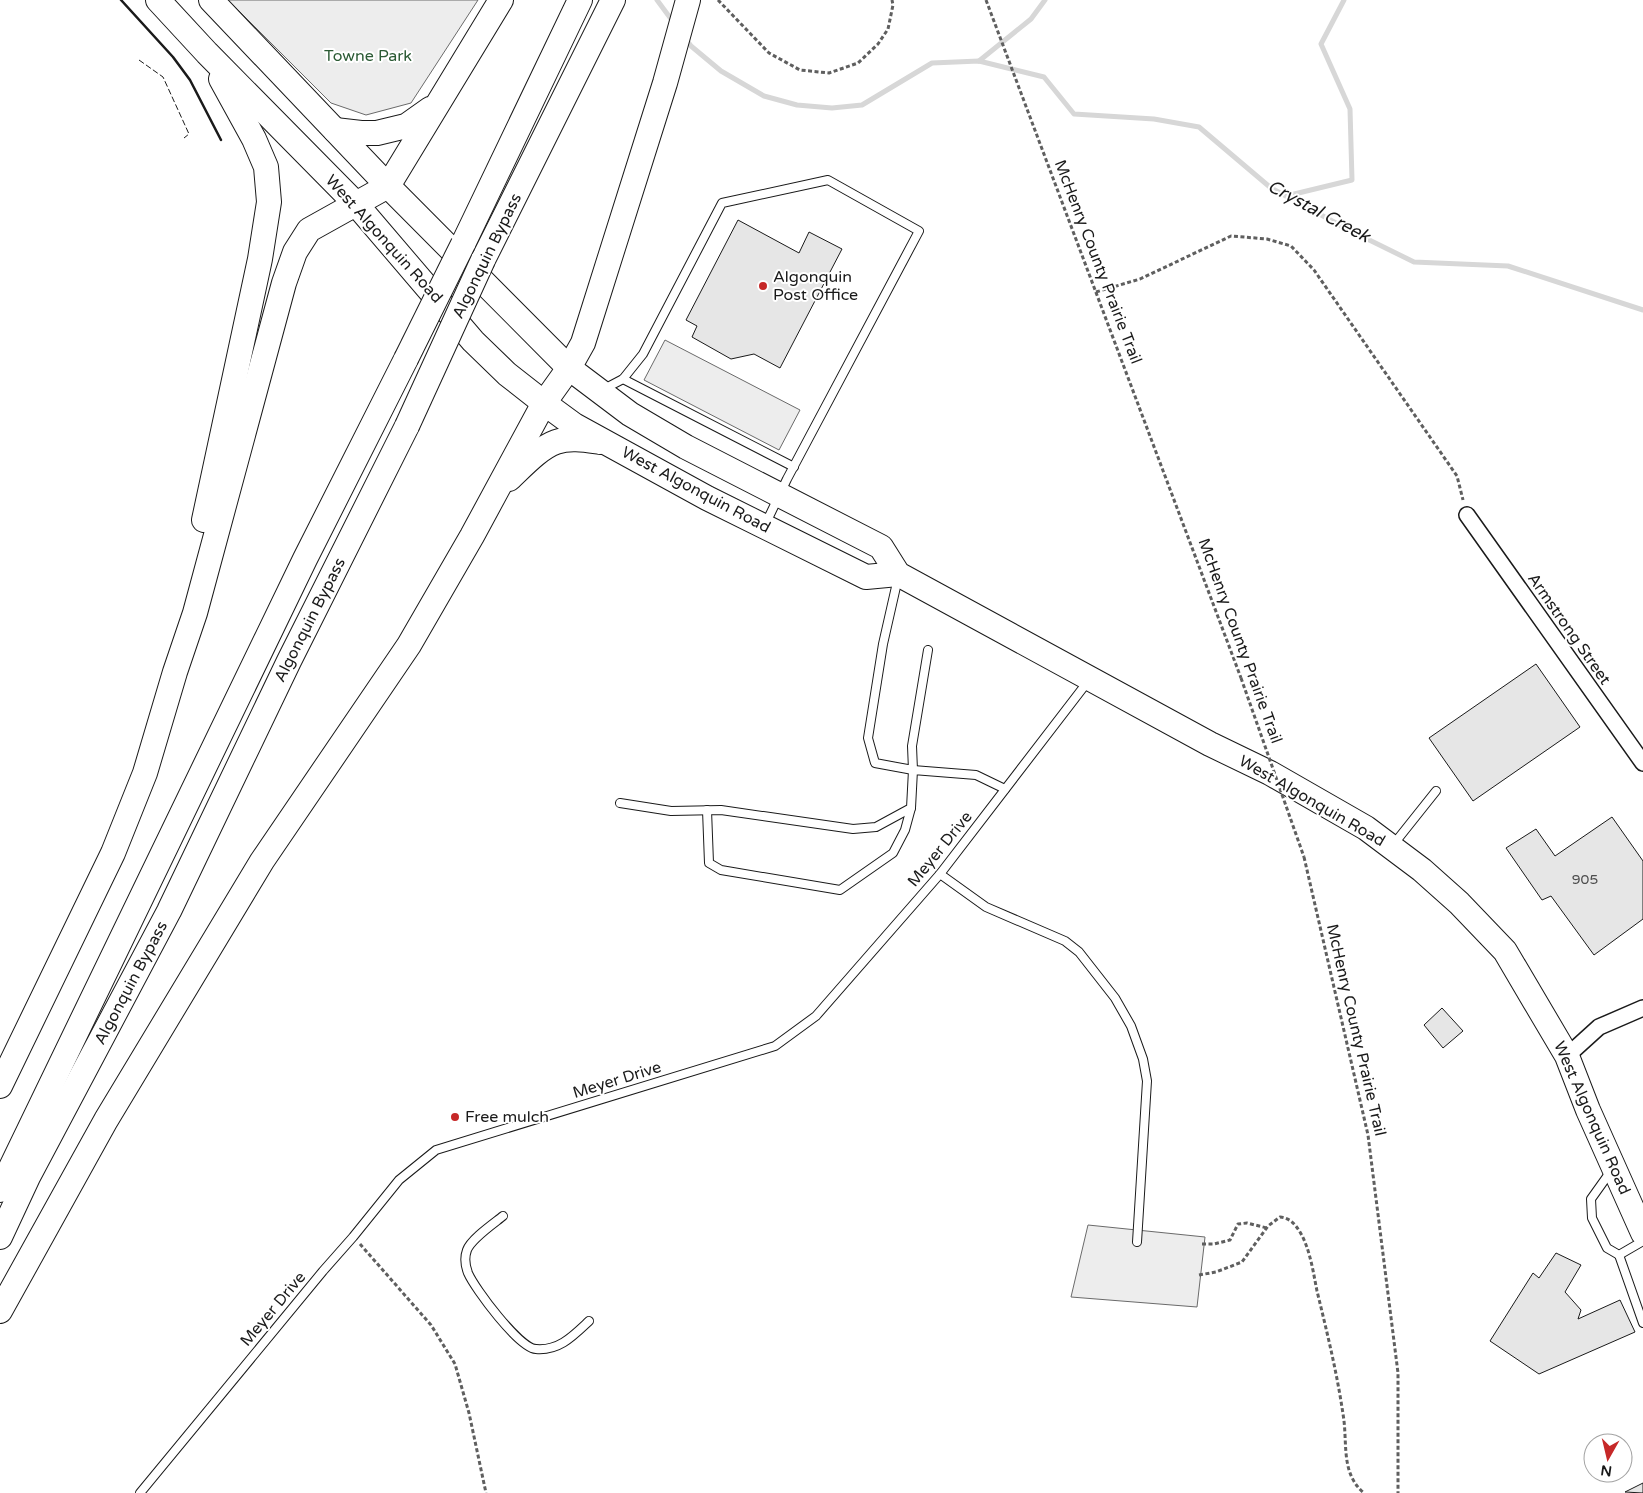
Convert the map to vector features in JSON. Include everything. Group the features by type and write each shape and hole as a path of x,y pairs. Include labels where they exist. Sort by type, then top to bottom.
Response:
{"main road":[{"name":"West Algonquin Road","path":"158,0 207,53 356,204 473,341 507,374 544,403 574,425 764,526 866,577 898,574"},
{"name":"West Algonquin Road","path":"211,0 388,186 569,368 630,414 686,447 882,547 898,574 1210,744 1270,773 1366,828 1422,870 1459,903 1505,951 1567,1056 1588,1110 1643,1234"},
{"path":"0,1086 113,853 145,773 195,613 281,293 295,252 309,230 388,186 501,0"},
{"name":"Algonquin Bypass","path":"0,1237 28,1176 169,910 289,661 407,426 483,260 613,0"},
{"path":"0,1311 106,1120 252,878 409,644 472,536 544,403 569,368 583,343 665,82 688,0"},
{"name":"Algonquin Bypass","path":"0,1190 301,568 463,244 578,4"},
{"path":"175,672 182,614 247,322 269,202 266,167 254,139 207,53"},
{"path":"335,130 376,133 406,126 439,102"},
{"path":"491,499 528,460 556,442 573,439 606,442"}],"street":[{"name":"Armstrong Street","path":"1467,516 1643,763"},
{"path":"1567,1056 1599,1027 1643,1008"}],"lane":[{"path":"600,391 623,379 643,354 722,203 828,180 919,232 764,526"},
{"path":"623,379 794,467"},
{"path":"898,574 883,644 868,738 875,763 913,770 976,775 1005,789"},
{"path":"707,810 709,863 722,870 840,890 893,853 905,830 911,808 912,746 928,650"},
{"name":"Meyer Drive","path":"140,1493 322,1270 353,1237 399,1180 436,1150 775,1046 816,1016 940,874 1090,679"},
{"path":"1392,847 1436,791"},
{"path":"620,802 671,811 721,810 853,829 876,828 911,808"},
{"path":"940,874 986,907 1065,941 1079,952 1115,998 1131,1026 1143,1059 1147,1081 1137,1242"},
{"path":"1614,1167 1591,1199 1592,1218 1607,1248 1619,1255 1643,1323"},
{"path":"503,1216 471,1243 467,1249 464,1261 478,1292 520,1341 533,1349 550,1349 566,1342 588,1322"},
{"path":"1619,1255 1643,1241"}],"path":[{"path":"718,0 769,52 800,70 829,73 858,63 878,44 888,29 893,5 892,0"},
{"name":"McHenry County Prairie Trail","path":"986,0 1241,678 1304,857 1368,1135 1398,1373 1398,1493"},
{"path":"1096,292 1140,279 1231,236 1267,239 1291,246 1314,270 1457,476 1467,516"},
{"path":"1199,1275 1216,1272 1242,1262 1267,1228 1280,1217 1285,1217 1293,1222 1308,1248 1344,1416 1345,1454 1350,1475 1358,1488 1364,1493"},
{"path":"1202,1244 1214,1244 1230,1240 1238,1224 1247,1223 1267,1228"},
{"path":"353,1237 431,1325 456,1364 469,1413 486,1493"}],"shaded area":[{"name":"Towne Park","path":"228,0 478,0 411,103 366,115 331,103"},
{"path":"665,340 800,410 779,450 644,380"},
{"path":"1088,1225 1205,1237 1197,1307 1071,1297"}],"building":[{"name":"Algonquin Post Office","path":"738,220 799,253 809,232 842,249 780,368 754,354 731,359 692,337 697,326 686,320"},
{"path":"1536,664 1580,727 1473,801 1429,738"},
{"path":"1612,817 1643,861 1643,919 1594,955 1551,896 1542,900 1506,848 1536,829 1555,856"},
{"path":"1442,1008 1463,1031 1443,1048 1424,1025"},
{"path":"1556,1253 1581,1265 1565,1292 1581,1310 1578,1319 1620,1300 1635,1332 1539,1374 1490,1341 1533,1273 1539,1278"},
{"path":"1643,1483 1643,1493 1625,1492"}],"waterway":[{"name":"Crystal Creek","path":"657,0 674,23"},
{"path":"979,61 1031,19 1045,0"},
{"path":"1286,196 1352,180 1350,109 1321,44 1344,0"},
{"name":"Crystal Creek","path":"685,38 691,46 721,71 764,96 797,105 832,108 862,105 932,63 979,61 1044,77 1074,114 1154,119 1199,127 1271,188 1414,262 1508,266 1643,310"}],"fence":[{"path":"139,60 163,77 189,134 184,138"}],"wall":[{"path":"121,0 173,57 190,80 221,140"}],"place":[{"name":"Algonquin Post Office","path":"763,286"},
{"name":"Free mulch","path":"455,1117"}]}
